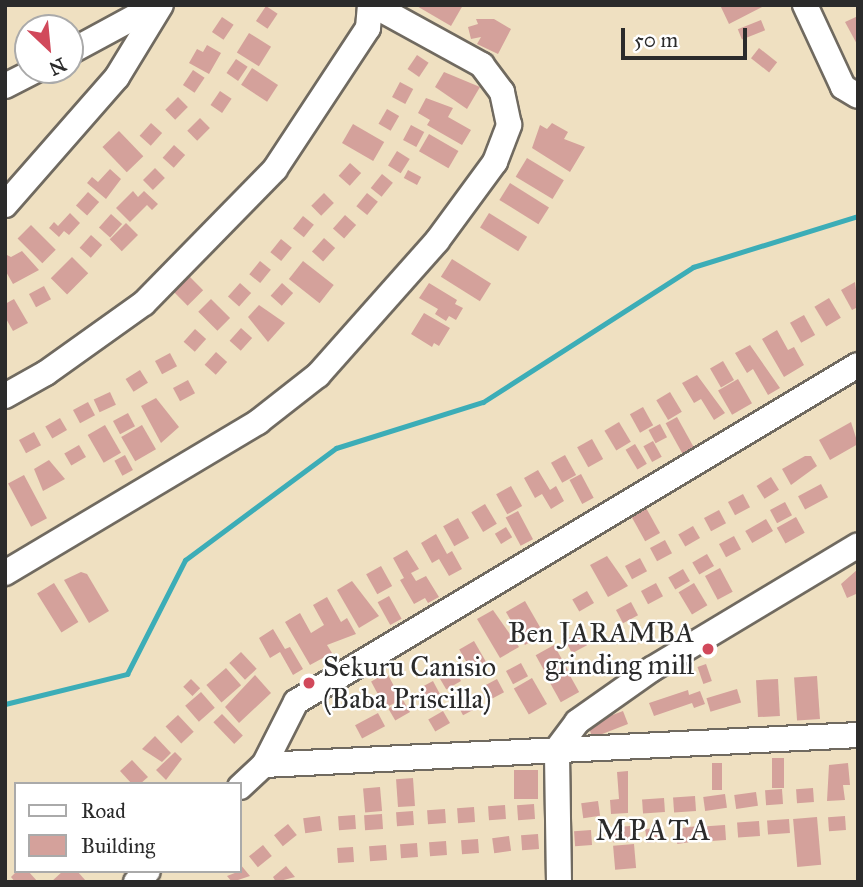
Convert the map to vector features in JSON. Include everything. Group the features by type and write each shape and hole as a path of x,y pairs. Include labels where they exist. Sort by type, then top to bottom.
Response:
{"street":[{"path":"84,45 159,5"},
{"path":"5,205 117,77 159,5"},
{"path":"5,396 46,373 144,303 275,169 368,28 372,5 482,65 502,92 509,125 495,162 437,241 318,375 258,422 5,573"},
{"path":"805,5 843,88 858,96"},
{"path":"242,785 264,765 296,702 858,365"},
{"path":"559,882 557,749 577,722 652,669 858,545"},
{"path":"264,765 858,735"}],"building":[{"path":"415,5 463,5 451,26"},
{"path":"720,5 766,5 729,24"},
{"path":"266,6 278,14 268,29 256,21"},
{"path":"858,16 858,46 845,22"},
{"path":"222,17 234,25 224,40 212,32"},
{"path":"476,19 494,19 511,29 498,54 477,44 481,37 471,39 468,27 478,24"},
{"path":"761,20 765,30 742,40 738,29"},
{"path":"249,33 271,47 259,66 237,53"},
{"path":"207,45 221,53 209,74 189,63 197,49 203,52"},
{"path":"759,48 777,62 769,72 751,58"},
{"path":"417,55 429,63 419,77 407,69"},
{"path":"236,59 248,67 238,81 226,73"},
{"path":"252,68 278,85 267,102 241,85"},
{"path":"193,70 205,78 195,93 183,85"},
{"path":"444,72 480,87 467,109 435,87"},
{"path":"400,82 413,89 405,104 392,97"},
{"path":"220,91 232,99 222,113 210,105"},
{"path":"178,97 188,107 175,120 165,110"},
{"path":"426,98 453,108 448,117 471,130 462,145 427,125 430,120 418,113"},
{"path":"387,109 399,116 391,131 378,124"},
{"path":"200,118 210,128 197,141 187,131"},
{"path":"151,123 162,133 151,146 140,136"},
{"path":"552,123 568,132 564,139 585,147 570,172 532,148 540,125 547,129"},
{"path":"353,124 384,142 373,161 342,143"},
{"path":"411,125 424,132 416,147 403,140"},
{"path":"119,131 143,156 127,172 102,147"},
{"path":"429,134 458,151 448,168 419,151"},
{"path":"174,145 185,155 174,168 163,158"},
{"path":"397,151 410,159 401,173 388,165"},
{"path":"527,158 564,180 553,199 516,177"},
{"path":"350,163 361,173 350,186 339,176"},
{"path":"155,168 165,178 153,190 143,180"},
{"path":"110,169 121,179 106,199 87,183 92,177 98,182"},
{"path":"408,170 421,177 417,185 404,178"},
{"path":"382,174 393,183 382,197 371,188"},
{"path":"510,183 549,207 538,224 499,200"},
{"path":"133,191 138,197 144,191 158,204 152,210 147,205 130,222 116,208"},
{"path":"88,192 99,202 87,215 76,205"},
{"path":"324,193 334,203 321,216 311,206"},
{"path":"367,193 378,202 367,215 356,206"},
{"path":"70,213 80,223 69,235 64,231 59,237 49,228 54,222 58,226"},
{"path":"489,213 527,237 518,251 480,227"},
{"path":"111,214 122,224 110,237 99,227"},
{"path":"345,215 356,225 344,238 333,228"},
{"path":"303,216 314,225 304,237 293,228"},
{"path":"126,223 138,235 122,251 110,239"},
{"path":"31,225 56,250 42,263 18,238"},
{"path":"91,235 102,245 91,258 80,248"},
{"path":"324,238 335,248 323,261 312,251"},
{"path":"281,239 292,248 281,261 270,252"},
{"path":"22,251 39,270 13,284 5,270 5,254 11,257"},
{"path":"72,257 88,273 67,294 51,278"},
{"path":"452,259 491,283 480,301 441,277"},
{"path":"260,261 271,270 260,283 249,274"},
{"path":"303,261 334,285 320,303 289,279"},
{"path":"189,276 203,290 188,306 173,292"},
{"path":"855,282 858,307 852,310 841,290"},
{"path":"240,283 251,293 239,306 228,296"},
{"path":"282,283 293,293 282,306 271,296"},
{"path":"429,283 457,300 455,304 463,308 456,320 449,316 446,321 435,314 438,309 419,298"},
{"path":"44,286 51,299 36,307 29,294"},
{"path":"829,298 841,318 826,326 814,307"},
{"path":"14,299 28,323 13,331 5,317 5,304"},
{"path":"211,299 230,318 217,331 198,312"},
{"path":"259,305 285,323 268,342 248,317"},
{"path":"424,313 450,328 439,346 434,343 432,347 411,334"},
{"path":"804,315 815,335 801,343 790,323"},
{"path":"241,328 252,338 241,351 230,341"},
{"path":"195,329 206,339 195,352 184,342"},
{"path":"777,330 788,350 794,347 804,365 784,377 762,339"},
{"path":"750,345 780,388 768,395 753,369 747,373 735,353"},
{"path":"216,352 227,362 216,375 205,365"},
{"path":"170,353 177,366 162,374 155,361"},
{"path":"723,361 734,380 721,388 710,368"},
{"path":"140,370 148,383 134,392 126,379"},
{"path":"697,375 725,413 714,420 701,399 694,403 682,383"},
{"path":"738,379 752,403 732,415 718,391"},
{"path":"188,380 195,393 180,401 173,388"},
{"path":"110,392 116,405 100,412 94,400"},
{"path":"670,392 682,412 668,420 656,400"},
{"path":"156,398 179,427 161,443 141,406"},
{"path":"88,402 95,415 80,423 73,410"},
{"path":"643,407 653,425 640,433 630,414"},
{"path":"128,413 135,426 120,434 113,421"},
{"path":"677,417 695,449 684,456 666,423"},
{"path":"60,418 67,430 52,439 45,426"},
{"path":"619,422 631,442 616,450 604,431"},
{"path":"851,422 858,444 830,460 819,440"},
{"path":"660,424 667,437 656,443 649,430"},
{"path":"105,425 121,453 104,463 88,435"},
{"path":"142,425 156,449 135,461 121,437"},
{"path":"34,432 41,445 26,453 19,440"},
{"path":"592,439 603,459 588,467 577,447"},
{"path":"653,441 662,457 652,462 643,446"},
{"path":"635,444 647,464 637,469 626,450"},
{"path":"79,445 86,457 71,466 64,454"},
{"path":"125,455 133,470 122,476 114,461"},
{"path":"565,455 576,475 562,483 551,463"},
{"path":"805,456 811,456 817,466 791,485 782,469"},
{"path":"49,460 65,479 43,491 34,469"},
{"path":"538,470 550,490 556,486 564,501 551,509 542,494 535,498 524,478"},
{"path":"581,474 594,498 582,504 570,480"},
{"path":"24,475 47,518 31,527 8,483"},
{"path":"771,477 779,490 765,499 757,486"},
{"path":"821,484 828,497 805,509 798,496"},
{"path":"511,486 522,506 507,514 496,494"},
{"path":"743,494 750,507 735,515 728,502"},
{"path":"785,502 792,515 777,523 770,510"},
{"path":"485,504 497,524 483,532 471,512"},
{"path":"645,506 660,533 645,541 630,514"},
{"path":"719,510 726,523 711,531 704,518"},
{"path":"518,511 533,539 521,546 506,518"},
{"path":"796,517 805,533 785,543 777,528"},
{"path":"458,518 469,538 454,546 443,526"},
{"path":"766,519 773,531 752,543 745,531"},
{"path":"693,526 700,538 685,547 678,534"},
{"path":"506,527 512,537 501,544 495,534"},
{"path":"436,534 447,554 452,551 462,569 449,576 439,559 432,563 421,543"},
{"path":"734,536 741,549 726,557 719,544"},
{"path":"665,540 672,553 657,561 650,548"},
{"path":"407,550 419,569 411,573 416,581 426,576 439,597 428,603 425,598 414,604 400,580 404,578 393,558"},
{"path":"707,554 714,566 699,575 692,562"},
{"path":"607,556 628,586 608,597 590,565"},
{"path":"640,558 647,571 632,579 625,566"},
{"path":"381,566 392,586 377,594 366,574"},
{"path":"720,568 733,592 718,600 705,576"},
{"path":"683,569 690,581 675,590 668,578"},
{"path":"858,569 858,598 856,594 847,598 841,584"},
{"path":"81,572 87,574 109,611 89,623 64,580"},
{"path":"352,581 379,616 359,628 337,590"},
{"path":"54,583 78,622 61,633 37,594"},
{"path":"656,583 663,596 648,604 641,591"},
{"path":"694,583 707,605 692,615 679,592"},
{"path":"587,591 594,603 579,612 572,600"},
{"path":"389,596 402,619 390,625 378,602"},
{"path":"327,597 341,622 347,618 356,634 327,645 332,653 310,665 285,622 300,613 311,633 324,625 313,605"},
{"path":"525,601 544,634 525,645 506,612"},
{"path":"631,602 638,615 623,623 616,610"},
{"path":"493,610 519,647 500,658 477,619"},
{"path":"273,629 285,649 290,647 303,669 293,675 280,652 270,658 259,638"},
{"path":"580,632 587,645 572,653 565,640"},
{"path":"474,641 488,665 473,674 459,650"},
{"path":"554,645 568,670 550,681 536,655"},
{"path":"241,652 257,669 245,680 229,663"},
{"path":"521,663 528,676 513,684 506,671"},
{"path":"706,664 712,681 703,684 697,667"},
{"path":"226,668 241,685 221,702 206,685"},
{"path":"454,669 461,681 446,690 439,678"},
{"path":"568,672 579,692 561,702 550,682"},
{"path":"387,673 401,699 385,708 371,681"},
{"path":"255,675 271,693 239,723 225,707"},
{"path":"817,676 820,719 797,720 794,678"},
{"path":"532,678 547,704 529,714 514,688"},
{"path":"191,679 200,688 192,696 183,687"},
{"path":"497,679 504,692 489,700 482,687"},
{"path":"778,679 780,716 758,717 756,680"},
{"path":"433,681 440,694 425,702 418,689"},
{"path":"737,689 741,702 710,712 706,698"},
{"path":"688,690 689,695 700,691 705,704 694,708 692,703 654,716 649,703"},
{"path":"201,692 215,708 199,722 185,706"},
{"path":"471,694 478,707 463,715 456,702"},
{"path":"403,700 410,712 395,721 388,708"},
{"path":"443,711 450,723 435,732 428,720"},
{"path":"623,711 628,724 593,738 588,725"},
{"path":"378,713 385,726 362,738 355,725"},
{"path":"222,714 243,736 234,744 213,722"},
{"path":"178,715 194,732 181,743 166,727"},
{"path":"155,736 171,753 162,762 142,749"},
{"path":"175,752 182,759 166,780 156,770"},
{"path":"772,758 784,758 784,788 772,788"},
{"path":"132,760 148,777 142,782 130,782 120,771"},
{"path":"712,763 722,763 722,790 712,790"},
{"path":"848,763 850,785 843,785 845,800 827,801 829,765"},
{"path":"514,770 538,770 538,799 514,799"},
{"path":"628,771 628,813 611,814 610,800 619,799 617,772"},
{"path":"413,778 415,806 398,807 396,779"},
{"path":"380,787 382,811 365,812 363,788"},
{"path":"813,788 814,802 797,803 796,789"},
{"path":"782,789 783,804 766,805 765,790"},
{"path":"756,792 758,806 736,809 734,795"},
{"path":"725,794 727,808 705,811 703,797"},
{"path":"695,796 696,811 674,812 673,798"},
{"path":"664,798 665,812 643,814 642,800"},
{"path":"598,801 600,816 583,818 581,803"},
{"path":"534,804 535,819 518,820 517,805"},
{"path":"505,805 506,819 489,820 488,806"},
{"path":"474,807 475,822 458,823 457,808"},
{"path":"445,809 446,823 428,824 427,810"},
{"path":"413,811 414,825 397,826 396,812"},
{"path":"382,814 383,829 365,830 364,815"},
{"path":"355,815 356,829 339,830 338,816"},
{"path":"320,816 322,831 305,833 303,818"},
{"path":"845,816 846,830 829,831 828,817"},
{"path":"817,817 821,865 797,867 793,819"},
{"path":"789,819 790,833 768,835 767,821"},
{"path":"759,821 760,836 738,837 737,823"},
{"path":"288,824 297,835 283,846 274,835"},
{"path":"725,825 726,840 704,841 703,827"},
{"path":"630,826 631,841 613,842 612,827"},
{"path":"697,826 699,841 677,844 675,829"},
{"path":"661,827 663,841 647,843 645,829"},
{"path":"591,830 592,845 575,846 574,831"},
{"path":"538,834 539,849 522,850 521,835"},
{"path":"509,836 511,851 494,853 492,838"},
{"path":"478,839 479,853 462,854 461,840"},
{"path":"446,841 447,855 430,856 429,842"},
{"path":"417,843 418,857 401,858 400,844"},
{"path":"634,844 636,868 615,870 613,846"},
{"path":"263,845 272,856 258,867 249,856"},
{"path":"386,845 387,860 370,861 369,846"},
{"path":"353,847 354,862 338,863 337,848"},
{"path":"242,866 250,876 232,882 227,876 242,873"},
{"path":"286,866 295,877 276,882 273,877"},
{"path":"15,873 30,873 38,882 15,882 11,877"},
{"path":"61,873 79,873 86,881 51,882"}],"waterway":[{"path":"5,704 127,674 185,560 336,448 483,402 693,267 858,216"}],"place":[{"name":"Ben JARAMBA grinding mill","path":"708,649"},
{"name":"Sekuru Canisio (Baba Priscilla)","path":"309,683"}],"district":[{"name":"MPATA","path":"654,830"}]}
